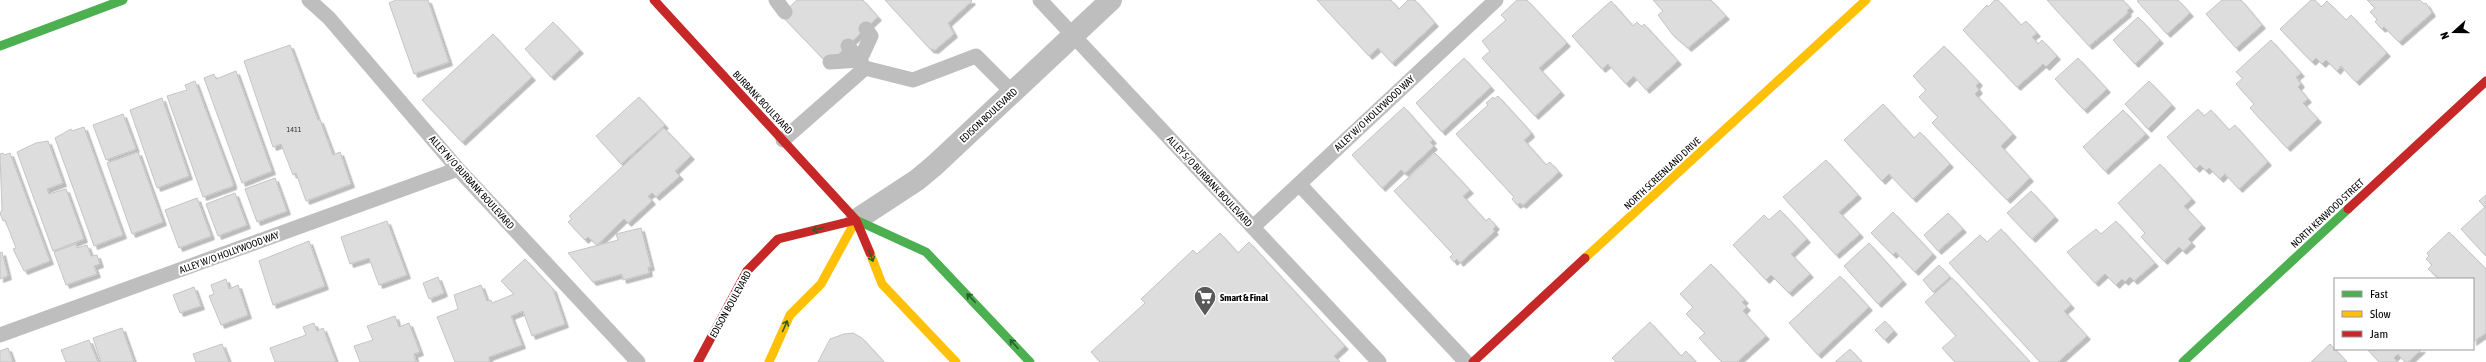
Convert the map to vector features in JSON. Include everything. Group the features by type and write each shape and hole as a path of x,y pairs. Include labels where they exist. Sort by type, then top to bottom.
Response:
{"main road":[{"path":"0,46 124,0"},
{"name":"BURBANK BOULEVARD","path":"654,0 856,220 882,284 956,362"},
{"name":"NORTH SCREENLAND DRIVE","path":"1473,362 1866,0"},
{"name":"NORTH KENWOOD STREET","path":"2184,362 2486,81"},
{"name":"BURBANK BOULEVARD","path":"856,220 926,252 1030,362"},
{"name":"EDISON BOULEVARD","path":"698,362 747,271 778,239 856,220"},
{"name":"EDISON BOULEVARD","path":"769,362 790,315 821,284 856,220"}],"street":[{"name":"EDISON BOULEVARD","path":"856,220 917,180 1111,0"}],"lane":[{"name":"ALLEY N/O BURBANK BOULEVARD","path":"309,0 329,18 458,169 638,362"},
{"name":"ALLEY S/O BURBANK BOULEVARD","path":"1040,0 1379,362"},
{"name":"ALLEY W/O HOLLYWOOD WAY","path":"1253,227 1496,0"},
{"path":"783,140 862,64 871,36 866,29"},
{"path":"848,46 862,64"},
{"path":"830,62 862,64 913,80 976,56 1012,92"},
{"name":"ALLEY W/O HOLLYWOOD WAY","path":"0,334 458,169"},
{"path":"1299,184 1466,362"}],"building":[{"path":"396,0 428,0 449,62 414,74 389,3"},
{"path":"797,0 863,0 878,17 828,64 781,15"},
{"path":"885,0 972,1 948,23 954,34 935,50 930,49"},
{"path":"1317,0 1391,0 1399,9 1408,0 1415,0 1435,23 1392,63 1378,48 1369,56"},
{"path":"1517,0 1527,0 1567,43 1539,68 1561,92 1535,116 1482,58 1490,51 1482,41 1506,20 1501,15"},
{"path":"1653,0 1711,0 1726,16 1688,48 1672,34 1658,15 1663,11"},
{"path":"1995,0 1998,0 2021,25 2026,21 2037,33 2032,37 2038,44 2042,40 2057,56 2046,67 2043,64 2017,87 1963,30 1987,5 1988,7"},
{"path":"2047,0 2123,0 2130,8 2127,11 2128,13 2089,46"},
{"path":"2178,0 2190,13 2167,34 2137,1"},
{"path":"2222,0 2241,0 2262,25 2236,48 2206,14"},
{"path":"2311,0 2315,0 2321,7 2327,1 2346,20 2351,15 2387,53 2356,82 2341,66 2337,71 2326,60 2322,64 2316,58 2312,62 2280,29"},
{"path":"2367,0 2420,0 2424,4 2426,3 2432,13 2399,42 2384,27 2382,29 2375,22 2377,19 2370,12 2375,8"},
{"path":"1611,1 1633,26 1637,22 1642,27 1644,24 1678,61 1646,90 1634,76 1626,84 1608,64 1602,69 1572,36"},
{"path":"2138,17 2160,40 2135,64 2113,40"},
{"path":"553,22 580,50 551,77 525,49"},
{"path":"493,34 532,77 462,142 422,100"},
{"path":"2271,40 2301,73 2296,77 2301,84 2298,87 2308,99 2303,103 2318,119 2287,148 2250,108 2254,104 2236,84 2243,78 2236,72"},
{"path":"290,45 318,120 320,120 333,155 340,152 351,184 306,201 296,173 293,175 281,144 273,147 244,61"},
{"path":"1944,46 1979,82 1976,86 1979,90 1975,94 2013,134 2001,146 2030,178 2007,200 1932,123 1938,117 1919,97 1926,90 1913,76"},
{"path":"1464,58 1491,87 1442,132 1416,103"},
{"path":"2078,58 2107,89 2084,110 2055,79"},
{"path":"236,71 272,171 242,183 204,78 214,74 216,79"},
{"path":"195,81 233,183 233,186 203,197 167,96 187,90 185,85"},
{"path":"2149,81 2172,105 2148,129 2125,104"},
{"path":"1498,96 1529,130 1531,134 1524,140 1546,165 1550,162 1559,172 1523,205 1520,203 1517,205 1512,199 1514,197 1456,134 1488,105 1486,103 1493,97 1494,99"},
{"path":"639,97 665,125 621,164 596,136"},
{"path":"162,98 189,176 157,188 130,110"},
{"path":"1883,104 1914,138 1920,132 1950,164 1913,199 1889,174 1882,181 1844,140"},
{"path":"1404,107 1433,140 1430,142 1434,146 1405,173 1401,170 1382,188 1352,155"},
{"path":"2198,109 2204,116 2211,110 2229,130 2235,125 2268,162 2239,189 2225,174 2220,179 2209,168 2206,171 2200,165 2196,169 2167,137"},
{"path":"2123,110 2146,134 2105,171 2083,147"},
{"path":"123,114 136,149 106,160 93,125"},
{"path":"84,127 123,235 94,246 55,138 71,129 72,131"},
{"path":"664,128 691,156 675,171 680,176 656,197 652,193 648,196 652,201 628,223 624,219 597,245 588,237 585,240 568,222 572,219 569,216"},
{"path":"48,141 63,183 47,189 49,194 66,189 84,239 53,251 17,152 36,143"},
{"path":"138,152 163,222 132,234 107,163"},
{"path":"3,153 4,155 10,153 50,261 24,271 13,249 16,248 5,220 3,221 0,213 2,210 0,154"},
{"path":"1435,153 1470,190 1463,196 1486,221 1489,218 1496,226 1493,229 1495,231 1460,263 1457,259 1454,262 1450,257 1453,254 1394,191"},
{"path":"1826,160 1858,195 1839,212 1860,234 1836,255 1783,197"},
{"path":"2160,164 2192,199 2184,206 2202,225 2188,239 2192,243 2183,251 2179,247 2164,261 2141,237 2145,233 2118,203"},
{"path":"275,178 287,211 257,222 245,189"},
{"path":"2031,191 2055,217 2032,239 2007,213"},
{"path":"235,193 247,225 218,236 206,204"},
{"path":"2486,195 2486,256 2461,229 2485,207 2479,201"},
{"path":"197,198 211,236 179,248 165,210"},
{"path":"1780,210 1807,239 1791,254 1810,274 1789,293 1771,275 1766,280 1733,245 1764,215 1769,220"},
{"path":"1893,212 1933,254 1915,272 1896,252 1893,255 1871,233"},
{"path":"1948,213 1963,229 1938,251 1924,235"},
{"path":"387,221 407,275 379,285 369,258 350,264 341,237"},
{"path":"2116,221 2155,263 2134,281 2130,277 2125,282 2122,279 2116,285 2105,274 2095,283 2067,252 2096,229 2101,234"},
{"path":"641,228 651,267 648,267 649,273 623,280 622,274 593,282 568,253 618,240 616,234"},
{"path":"2001,229 2071,305 2064,311 2087,336 2058,362 2040,362 1949,263 1980,235 1987,242"},
{"path":"2449,232 2486,269 2486,333 2474,341 2474,278 2439,278 2428,269 2432,265 2426,259 2429,256 2427,253"},
{"path":"1220,233 1238,253 1249,242 1345,346 1334,356 1340,362 1100,362 1091,352 1145,303 1141,299 1193,250 1197,254"},
{"path":"309,241 325,286 273,305 259,261"},
{"path":"1869,243 1903,281 1878,304 1844,266"},
{"path":"76,244 77,248 87,245 91,256 97,255 100,264 94,266 97,274 66,285 54,252"},
{"path":"2,252 8,276 0,279 0,253"},
{"path":"525,259 553,289 565,324 532,336 523,311 511,316 522,345 489,357 489,362 455,362 437,317 458,309 454,295 481,285 487,301 491,300 492,303 514,294 501,281"},
{"path":"1711,264 1745,300 1742,302 1747,307 1743,311 1766,336 1737,362 1722,362 1699,338 1705,333 1686,314 1693,307 1680,294"},
{"path":"1939,265 1950,277 1933,292 1923,280"},
{"path":"1840,276 1869,307 1818,355 1789,323"},
{"path":"438,277 444,293 429,299 423,283"},
{"path":"1952,278 2030,362 1955,362 1942,348 1956,336 1925,302"},
{"path":"226,279 229,289 238,285 248,315 221,325 209,296 214,294 211,285"},
{"path":"194,287 201,306 180,313 173,295"},
{"path":"395,316 399,327 409,323 420,352 414,354 416,362 360,362 354,346 373,340 367,326"},
{"path":"1885,321 1894,331 1885,340 1875,330"},
{"path":"1650,322 1681,356 1686,351 1696,362 1616,362 1612,358"},
{"path":"314,323 317,331 323,328 336,362 275,362 270,348 306,335 303,327"},
{"path":"122,328 134,362 101,362 93,338"},
{"path":"853,333 862,338 884,362 818,362 830,339 844,334"},
{"path":"89,340 98,362 66,362 61,350"},
{"path":"222,344 229,362 196,362 193,354"},
{"path":"2330,344 2334,350 2347,362 2311,362"},
{"path":"8,348 13,362 0,362 0,351"},
{"path":"1850,349 1862,362 1835,362"},
{"path":"2368,350 2421,350 2408,362 2405,362 2398,354 2394,358 2397,362 2379,362"}],"traffic: fast":[{"path":"0,46 123,0"},
{"path":"2183,362 2348,209"},
{"path":"856,220 926,252 1030,362"}],"traffic: slow":[{"path":"1585,258 1866,0"},
{"path":"769,362 790,315 821,284 856,220"},
{"path":"870,253 882,284 956,362"}],"traffic: jam":[{"path":"654,0 856,220 870,253"},
{"path":"2348,209 2486,81"},
{"path":"698,362 747,271 778,239 856,220"},
{"path":"1473,362 1585,258"}],"place":[{"name":"Smart & Final","path":"1205,316"}]}
